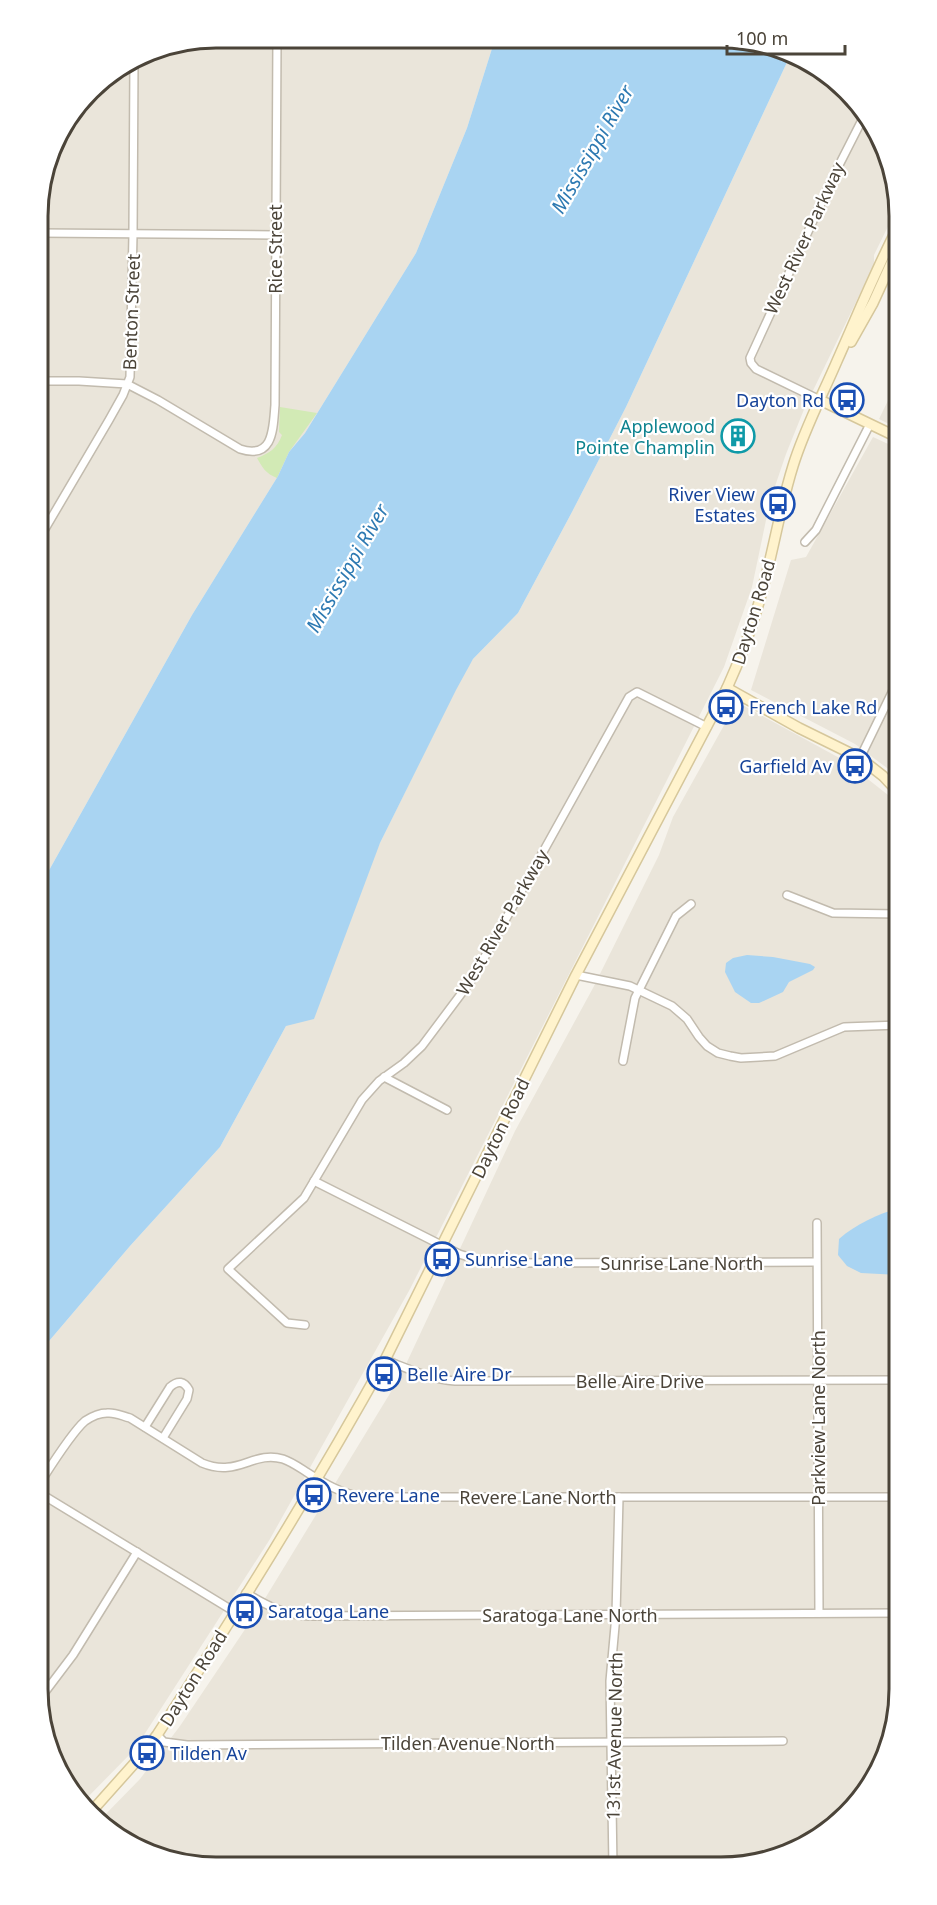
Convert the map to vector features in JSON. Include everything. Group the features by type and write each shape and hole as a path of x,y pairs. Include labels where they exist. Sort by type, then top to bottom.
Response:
{"main road":[{"name":"Dayton Road","path":"96,1806 157,1735 317,1479 385,1360 576,975 727,688 744,648 768,572 782,504 794,464 820,400 889,247"},
{"name":"Dayton Road","path":"820,400 889,269"},
{"path":"820,400 889,433"},
{"path":"727,688 799,728 860,758 889,782"}],"street":[{"name":"Rice Street","path":"127,384 240,449 248,452 255,451 270,441 273,432 277,48"},
{"name":"Benton Street","path":"48,524 109,420 127,384 130,370 134,70"},
{"name":"West River Parkway","path":"820,400 756,369 750,360 750,355 861,123"},
{"path":"48,233 275,235"},
{"path":"48,381 97,381 127,384"},
{"path":"805,542 816,530 870,424"},
{"name":"West River Parkway","path":"305,1325 287,1323 228,1269 303,1198 371,1088 422,1046 473,978 629,697 637,692 706,728"},
{"path":"860,758 889,699"},
{"path":"788,895 833,913 889,914"},
{"path":"623,1061 632,1009 639,990 676,916 691,904"},
{"path":"576,975 630,986 639,990 680,1012 707,1046 718,1053 729,1056 764,1058 775,1056 844,1027 889,1025"},
{"path":"384,1077 447,1110"},
{"name":"Sunrise Lane North","path":"314,1181 475,1260 504,1264 816,1262"},
{"name":"Parkview Lane North","path":"817,1222 819,1613"},
{"name":"Belle Aire Drive","path":"385,1360 439,1380 455,1381 889,1380"},
{"path":"145,1427 170,1387 180,1382 185,1384 189,1390 187,1399 163,1438"},
{"name":"Revere Lane North","path":"48,1472 85,1421 107,1413 130,1418 202,1463 213,1467 234,1467 273,1457 284,1460 336,1490 363,1497 889,1497"},
{"name":"131st Avenue North","path":"613,1857 610,1681 616,1615 619,1497"},
{"path":"48,1498 235,1611"},
{"path":"48,1688 73,1655 137,1552"},
{"name":"Saratoga Lane North","path":"246,1593 279,1611 294,1615 889,1613"},
{"name":"Tilden Avenue North","path":"157,1735 164,1742 187,1745 783,1742"}],"shaded area":[{"path":"205,48 492,48 467,128 416,253 305,433 289,452 278,476 192,615 48,872 48,205 54,173 71,132 97,97 123,76 152,61 183,51"},
{"path":"787,62 795,65 832,90 861,123 872,142 886,183 889,224 874,255 874,265 805,407 786,454 770,501 752,587 724,667 410,1289 270,1539 135,1749 88,1797 65,1763 51,1722 48,1700 48,1342 130,1246 220,1147 286,1026 463,674 473,659 518,613 626,407"},
{"path":"889,398 889,424 879,419"},
{"path":"873,437 889,444 889,770 855,744 751,690 791,560 806,557"},
{"path":"737,702 845,761 889,796 889,1700 880,1743 866,1773 840,1808 814,1829 775,1848 732,1857 216,1857 183,1854 142,1840 105,1815 140,1779 180,1726 258,1610 400,1377 515,1131 593,988 659,855 673,817"}],"green space":[{"path":"280,407 317,413 289,452 277,478 267,472 257,458 272,450 280,440 282,435 279,432"}],"water":[{"name":"Mississippi River","path":"492,48 732,48 754,51 787,62 626,407 572,512 518,613 473,659 380,843 314,1019 286,1026 220,1147 130,1246 48,1342 48,872 192,615 278,476 289,452 305,433 416,253 467,128"},
{"path":"747,955 773,957 815,967 789,982 783,992 759,1003 751,1003 735,992 725,972 726,963 733,958"},
{"path":"889,1211 889,1274 861,1273 847,1266 838,1255 839,1239"}],"place":[{"name":"Dayton Rd","path":"847,400"},
{"name":"Applewood Pointe Champlin","path":"738,436"},
{"name":"River View Estates","path":"778,504"},
{"name":"French Lake Rd","path":"726,707"},
{"name":"Garfield Av","path":"855,766"},
{"name":"Sunrise Lane","path":"442,1259"},
{"name":"Belle Aire Dr","path":"384,1374"},
{"name":"Revere Lane","path":"314,1495"},
{"name":"Saratoga Lane","path":"245,1611"},
{"name":"Tilden Av","path":"147,1753"}]}
